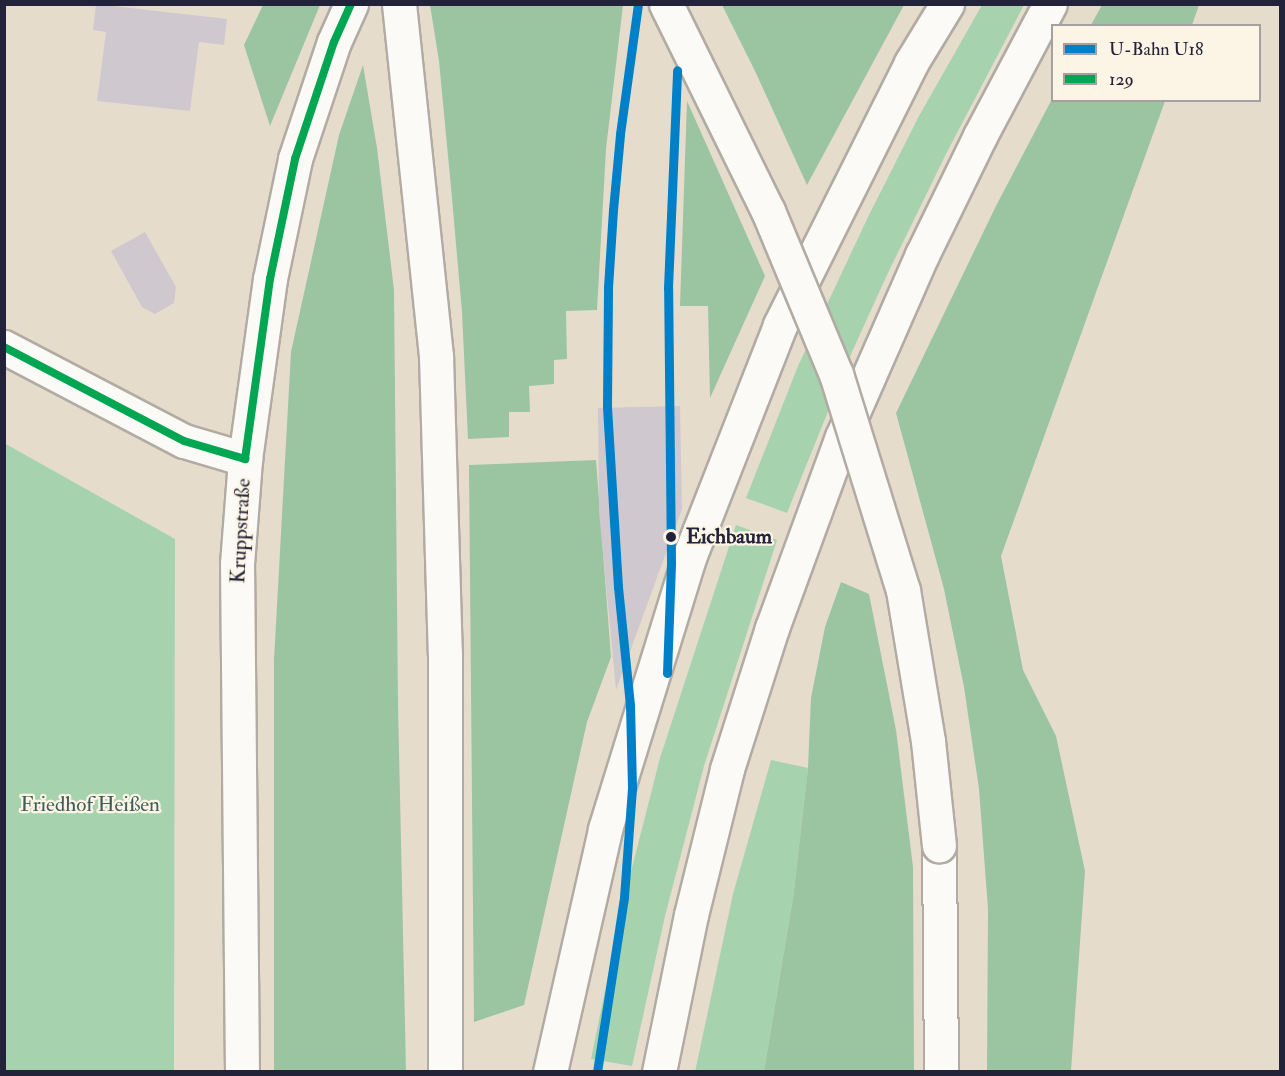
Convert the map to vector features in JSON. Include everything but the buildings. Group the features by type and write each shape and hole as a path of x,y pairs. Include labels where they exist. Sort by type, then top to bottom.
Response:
{"main road":[{"name":"Kruppstraße","path":"243,1071 237,564 245,459 270,279 289,189 316,94 351,4"},
{"path":"399,4 436,356 444,533 446,1071"},
{"path":"666,4 768,211 836,374 903,590 928,741 939,845 942,1071"},
{"path":"550,1071 605,828 690,555 780,325 911,63 947,4"},
{"path":"659,1071 691,915 727,769 772,628 842,437 921,255 980,136 1050,4"},
{"path":"4,347 184,441 245,459"}],"green space":[{"path":"1102,4 1199,5 1192,24 1092,24"},
{"path":"263,5 320,5 270,126 244,45"},
{"path":"430,5 623,5 606,149 597,310 566,311 567,359 554,360 554,384 529,386 530,412 509,412 509,437 468,439 462,312 439,61"},
{"path":"722,5 904,5 807,185 755,71"},
{"path":"982,5 1024,5 946,154 887,275 852,352 787,513 746,498 798,366 868,217 919,116"},
{"path":"363,65 377,148 394,290 398,704 406,1071 274,1071 274,660 291,352 339,135"},
{"path":"687,101 765,276 710,398 708,306 680,306"},
{"path":"1051,101 1165,102 1001,556 1023,670 1056,736 1085,871 1071,1071 987,1071 988,909 979,789 964,687 944,589 896,413 995,208"},
{"name":"Friedhof Heißen","path":"4,443 175,539 174,1071 5,1071"},
{"path":"596,460 611,657 587,722 524,1005 474,1022 469,465"},
{"path":"736,525 777,540 704,766 665,916 632,1066 591,1059 622,907 660,758"},
{"path":"841,582 869,594 896,730 913,867 914,1071 764,1071 793,898 808,768 811,698 825,627"},
{"path":"771,760 808,768 793,898 764,1071 695,1072 733,894"}],"railway":[{"path":"635,24 640,4"},
{"path":"678,4 679,41"}],"metro line":[{"name":"U18","path":"597,1072 624,897 632,787 630,705 618,587 607,406 608,287 613,210 620,134 638,4"},
{"name":"U18","path":"667,673 671,562 668,288 677,70"}],"transit line":[{"name":"129","path":"245,459 270,279 295,159 334,42 351,4"},
{"name":"129","path":"4,347 184,441 245,459"}],"place":[{"name":"Eichbaum","path":"671,537"}]}
